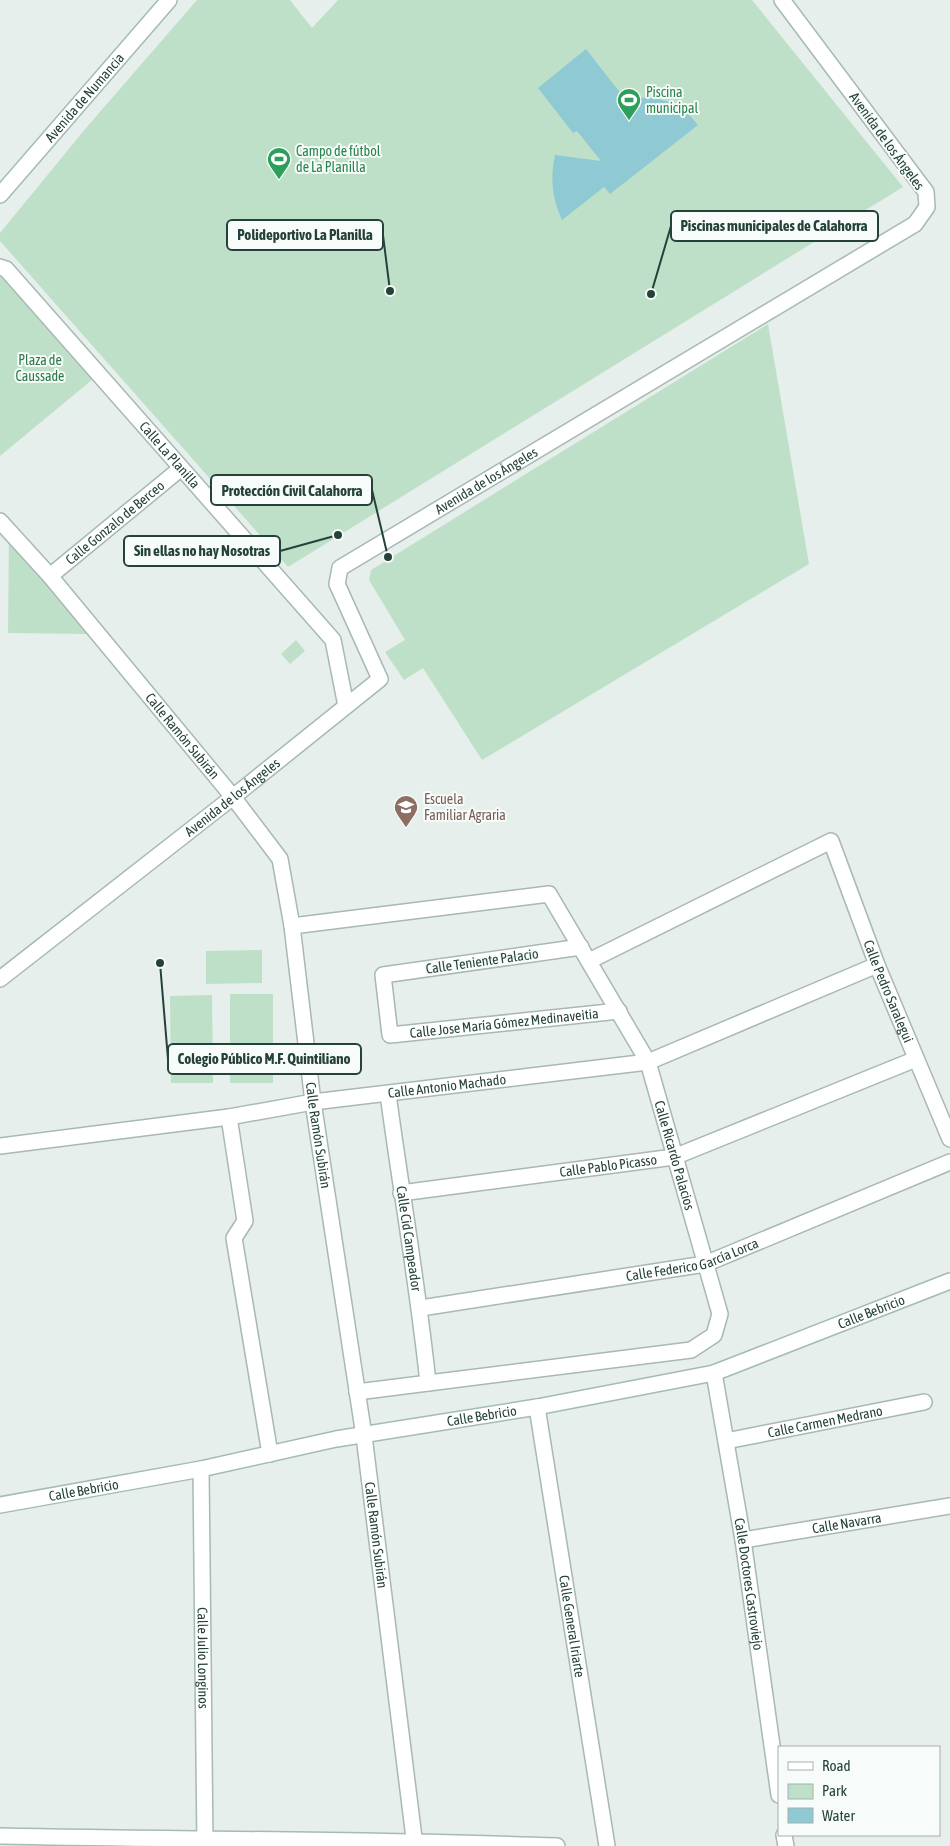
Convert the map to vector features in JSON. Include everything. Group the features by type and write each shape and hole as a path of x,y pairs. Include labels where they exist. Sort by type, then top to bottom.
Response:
{"street":[{"name":"Avenida de Numancia","path":"0,194 169,0"},
{"name":"Avenida de los Ángeles","path":"0,979 233,797 380,678 337,584 340,568 915,224 926,207 926,192 782,0"},
{"name":"Calle La Planilla","path":"0,267 6,269 180,469 333,640 346,706"},
{"name":"Calle Gonzalo de Berceo","path":"50,576 180,469"},
{"name":"Calle Ramón Subirán","path":"0,521 50,576 233,797 280,859 292,926 313,1102 364,1436 415,1843"},
{"name":"Calle Pedro Saralegui","path":"589,961 831,842 877,966 950,1139"},
{"name":"Calle Ricardo Palacios","path":"292,926 548,894 648,1062 720,1314 714,1335 691,1350 357,1392"},
{"name":"Calle Teniente Palacio","path":"390,1035 383,975 581,947"},
{"name":"Calle Antonio Machado","path":"0,1146 229,1117 313,1102 648,1062 877,966"},
{"name":"Calle Jose María Gómez Medinaveitia","path":"390,1035 618,1011"},
{"name":"Calle Pablo Picasso","path":"401,1193 674,1157 916,1059"},
{"name":"Calle Cid Campeador","path":"388,1094 401,1193 421,1308 428,1383"},
{"path":"229,1117 245,1221 234,1238 270,1454"},
{"name":"Calle Federico García Lorca","path":"421,1308 705,1264 950,1162"},
{"name":"Calle Bebricio","path":"0,1505 364,1436 537,1407 714,1373 950,1281"},
{"name":"Calle Doctores Castroviejo","path":"714,1373 743,1540 778,1788"},
{"name":"Calle Carmen Medrano","path":"726,1442 924,1402"},
{"name":"Calle General Iriarte","path":"537,1407 607,1846"},
{"name":"Calle Julio Longinos","path":"201,1468 205,1843"},
{"name":"Calle Navarra","path":"743,1540 950,1506"},
{"path":"0,1836 205,1843 415,1843 556,1846"}],"green space":[{"path":"197,0 290,0 312,28 338,0 752,0 903,187 288,567 0,241 0,233 86,128"},
{"name":"Plaza de Caussade","path":"0,267 99,374 0,456"},
{"path":"768,324 809,564 482,760 423,668 404,680 385,652 405,640 369,580 371,570"},
{"path":"9,535 88,634 8,633"},
{"path":"296,640 305,651 290,664 281,654"},
{"path":"262,950 262,983 206,984 206,951"},
{"path":"230,994 273,994 273,1083 230,1083"},
{"path":"212,995 213,1083 171,1083 170,996"}],"water":[{"name":"Piscina municipal","path":"586,49 625,99 647,98 666,101 683,109 698,125 610,194 604,187 562,220 553,188 555,155 601,161 577,131 573,133 538,88"}],"place":[{"name":"Piscina municipal","path":"629,121"},
{"name":"Campo de fútbol de La Planilla","path":"279,180"},
{"name":"Polideportivo La Planilla","path":"390,291"},
{"name":"Piscinas municipales de Calahorra","path":"651,294"},
{"name":"Sin ellas no hay Nosotras","path":"338,535"},
{"name":"Protección Civil Calahorra","path":"388,557"},
{"name":"Escuela Familiar Agraria","path":"406,828"},
{"name":"Colegio Público M.F. Quintiliano","path":"160,963"}]}
